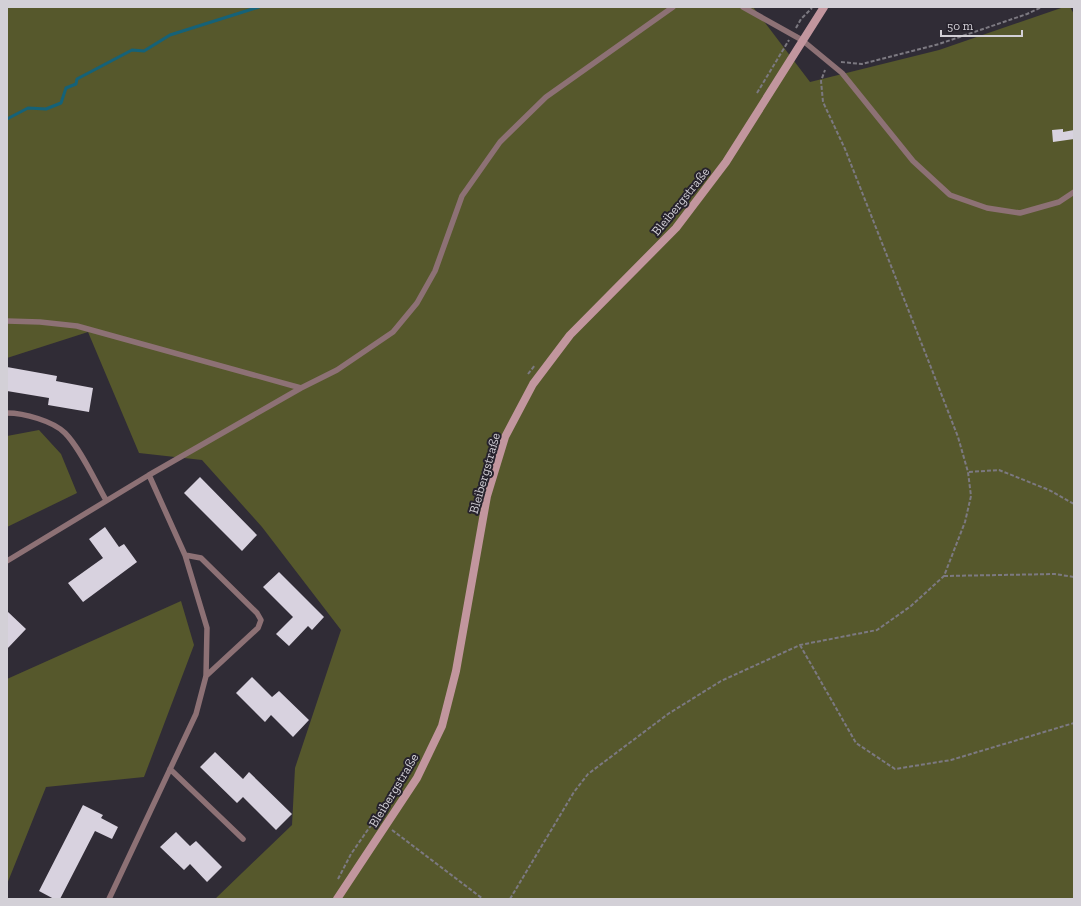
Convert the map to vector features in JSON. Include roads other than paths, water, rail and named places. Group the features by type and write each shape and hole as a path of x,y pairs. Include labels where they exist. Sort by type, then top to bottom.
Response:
{"street":[{"name":"Bleibergstraße","path":"337,899 417,778 442,726 456,671 487,496 505,437 533,384 570,335 676,228 726,162 824,7"}],"lane":[{"path":"7,561 149,475 301,388 337,370 393,332 417,303 435,271 462,196 500,142 546,97 673,7"},
{"path":"743,7 802,40 842,73 913,161 950,195 987,208 1020,213 1059,202 1074,192"},
{"path":"7,321 40,322 76,326 301,388"},
{"path":"7,413 17,413 40,419 65,433 80,455 106,500"},
{"path":"109,899 196,714 206,676 207,628 185,555 149,475"},
{"path":"185,555 201,558 257,613 261,620 258,628 206,676"},
{"path":"170,769 243,839"}],"waterway":[{"path":"7,119 28,108 46,109 61,103 66,88 76,84 77,79 132,50 144,51 170,35 259,7"}]}
